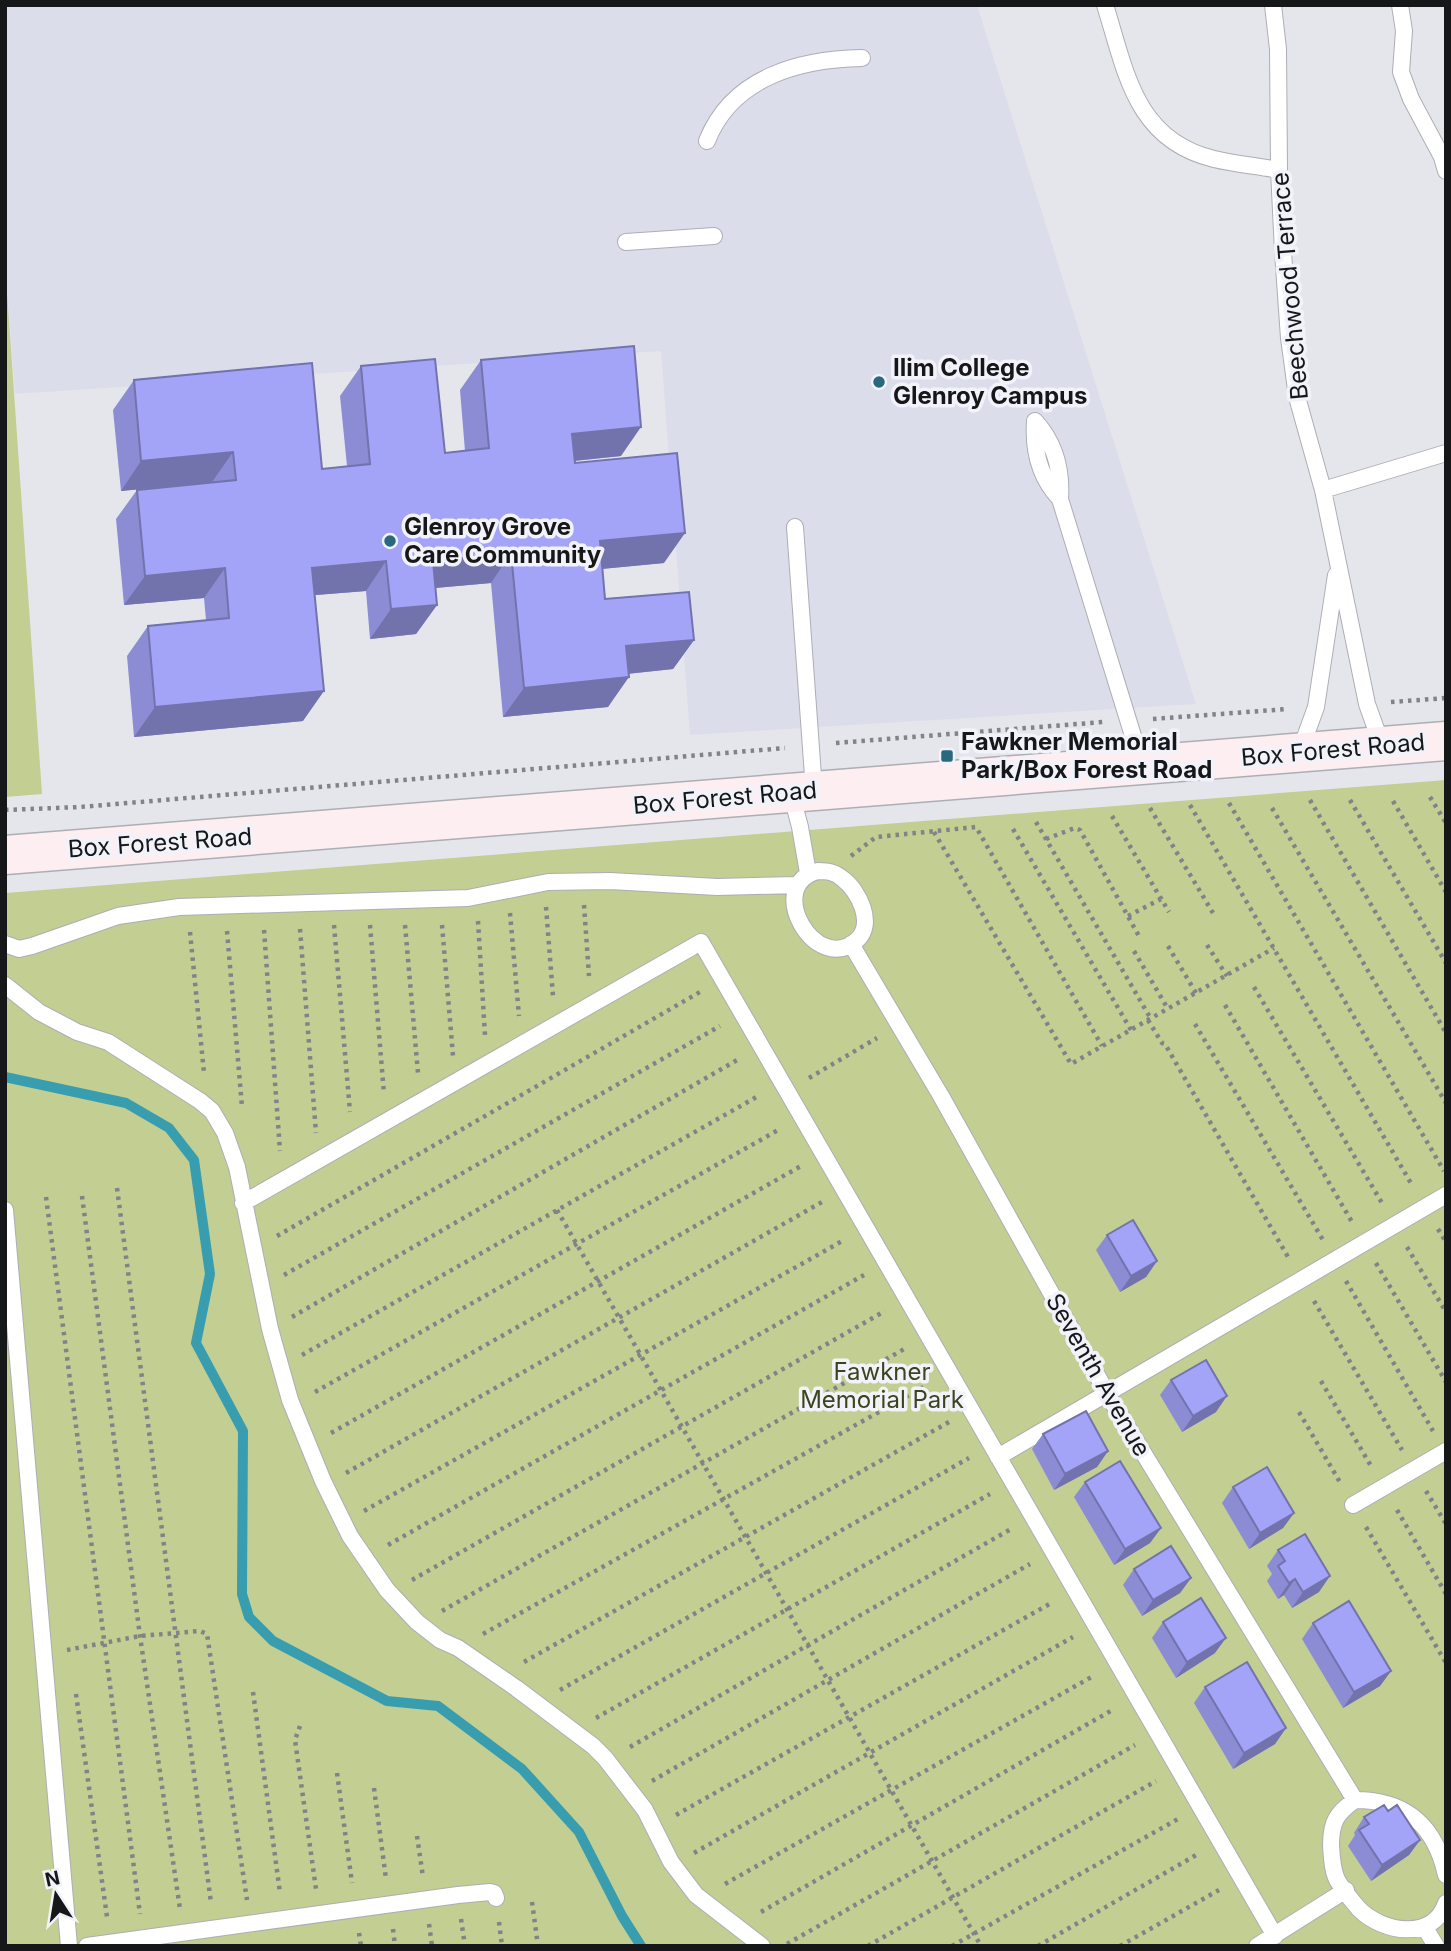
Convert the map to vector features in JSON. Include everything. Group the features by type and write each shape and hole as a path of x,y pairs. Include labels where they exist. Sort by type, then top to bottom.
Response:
{"street":[{"name":"Box Forest Road","path":"5,855 1446,741"}],"lane":[{"path":"1105,5 1136,99 1151,123 1181,146 1213,159 1279,170"},
{"name":"Beechwood Terrace","path":"1273,5 1278,49 1279,170 1289,338 1297,397 1323,490 1367,704 1382,746"},
{"path":"1400,5 1404,31 1401,72 1411,99 1442,157 1446,171"},
{"path":"707,141 712,129 734,100 754,83 789,67 833,58 862,58"},
{"path":"626,242 714,236"},
{"path":"1323,490 1446,453"},
{"path":"1060,499 1142,765"},
{"path":"5,944 19,949 50,941 118,916 188,906 440,900 476,897 544,883 655,883 716,887 802,879 831,871 845,879 857,896 864,913 865,927 860,937 851,944 835,948 825,947 806,933 800,923 794,897 802,879 803,791 810,746 795,527"},
{"name":"Beechwood Terrace","path":"1300,753 1316,707 1338,562"},
{"path":"243,1203 701,942 1275,1936"},
{"name":"Seventh Avenue","path":"851,944 947,1108 1108,1395 1355,1800"},
{"path":"5,985 39,1012 77,1032 108,1042 189,1093 212,1111 231,1145 270,1329 292,1405 325,1485 366,1558 390,1593 420,1624 536,1703 607,1760 654,1827 673,1865 700,1898 762,1946"},
{"path":"995,1451 1074,1407 1108,1395 1446,1195"},
{"path":"5,1210 69,1946"},
{"path":"1353,1506 1446,1451"},
{"path":"1446,1875 1439,1831 1403,1810 1375,1800 1355,1800 1335,1820 1331,1840 1332,1860 1338,1882 1360,1909 1374,1920 1402,1930 1425,1928 1439,1918 1446,1903"},
{"path":"1257,1946 1346,1890"},
{"path":"87,1946 389,1903 491,1892 495,1893 496,1898"},
{"path":"1425,1928 1436,1946"}],"path":[{"name":"Box Forest Road","path":"1367,704 1446,698"},
{"name":"Box Forest Road","path":"5,810 94,806 1316,707"},
{"path":"1430,797 1446,823"},
{"path":"1310,800 1446,1033"},
{"path":"1350,800 1446,962"},
{"path":"1393,801 1446,892"},
{"path":"1229,803 1446,1173"},
{"path":"1190,805 1425,1207"},
{"path":"1150,808 1213,914"},
{"path":"1272,808 1446,1103"},
{"path":"1112,816 1169,912"},
{"path":"1036,822 1151,1019"},
{"path":"831,871 876,837 976,827 1102,1046"},
{"path":"1046,839 1075,828 1080,830 1140,938"},
{"path":"1013,829 1131,1030"},
{"path":"934,832 1071,1065 1274,948"},
{"path":"582,882 591,1005"},
{"path":"544,883 555,1025"},
{"path":"509,890 521,1045"},
{"path":"476,897 487,1063"},
{"path":"1128,916 1161,899"},
{"path":"440,900 455,1082"},
{"path":"403,901 421,1101"},
{"path":"332,903 352,1141"},
{"path":"368,903 386,1121"},
{"path":"298,904 318,1160"},
{"path":"226,905 243,1117"},
{"path":"263,905 283,1180"},
{"path":"188,906 207,1107"},
{"path":"1207,945 1227,976"},
{"path":"1168,946 1196,993"},
{"path":"1134,951 1168,1009"},
{"path":"255,1249 722,979"},
{"path":"1255,986 1446,1312"},
{"path":"1225,1005 1446,1382"},
{"path":"262,1288 742,1013"},
{"path":"281,1367 557,1210 898,1026"},
{"path":"270,1329 761,1046"},
{"path":"292,1405 802,1117"},
{"path":"308,1446 824,1154"},
{"path":"117,1188 214,1928"},
{"path":"325,1485 844,1190"},
{"path":"82,1196 140,1636 184,1932"},
{"path":"46,1197 143,1938"},
{"path":"557,1210 981,1946"},
{"path":"344,1522 866,1227"},
{"path":"366,1558 886,1262"},
{"path":"390,1593 907,1298"},
{"path":"420,1624 928,1335"},
{"path":"458,1648 949,1373"},
{"path":"498,1677 971,1409"},
{"path":"1299,1412 1446,1663"},
{"path":"536,1703 766,1573 995,1451"},
{"path":"572,1731 1012,1482"},
{"path":"607,1760 1033,1516"},
{"path":"632,1793 1052,1552"},
{"path":"654,1827 1075,1590"},
{"path":"673,1865 1095,1625"},
{"path":"43,1655 140,1636 200,1631 207,1634 250,1923"},
{"path":"70,1650 72,1663"},
{"path":"700,1898 1117,1662"},
{"path":"75,1690 110,1942"},
{"path":"253,1692 284,1918"},
{"path":"736,1927 1136,1696"},
{"path":"300,1726 295,1740 319,1914"},
{"path":"785,1946 1157,1732"},
{"path":"868,1946 1178,1769"},
{"path":"337,1773 361,1946"},
{"path":"374,1788 395,1946"},
{"path":"952,1946 1200,1806"},
{"path":"1038,1946 1220,1842"},
{"path":"1120,1946 1241,1877"},
{"path":"532,1902 538,1946"}],"shaded area":[{"name":"Ilim College Glenroy Campus","path":"5,5 977,5 1196,704 690,735 661,351 15,394 5,263"}],"green space":[{"path":"5,263 42,794 5,797"},
{"name":"Fawkner Memorial Park","path":"1446,780 1446,1946 5,1946 5,893"}],"building":[{"name":"Glenroy Grove Care Community","path":"634,346 641,427 572,434 575,463 677,453 685,533 600,541 605,599 689,592 694,640 626,646 629,677 524,688 511,553 433,561 437,605 391,609 386,561 312,568 324,691 155,707 148,626 229,618 225,568 145,576 137,490 236,480 233,452 141,461 134,380 312,363 322,469 370,464 361,366 435,359 445,453 489,448 481,360"},
{"path":"1133,1220 1157,1261 1131,1276 1107,1235"},
{"path":"1206,1360 1227,1396 1193,1416 1171,1380"},
{"path":"1086,1411 1108,1451 1065,1474 1043,1434"},
{"path":"1120,1461 1161,1528 1125,1549 1085,1482"},
{"path":"1267,1467 1294,1513 1260,1533 1233,1487"},
{"path":"1305,1534 1330,1576 1303,1592 1295,1579 1289,1583 1278,1566 1285,1561 1278,1550"},
{"path":"1171,1546 1191,1578 1153,1600 1134,1569"},
{"path":"1201,1598 1226,1638 1187,1662 1163,1622"},
{"path":"1349,1601 1391,1671 1354,1692 1313,1623"},
{"path":"1247,1662 1286,1728 1244,1753 1205,1687"},
{"path":"1384,1805 1388,1811 1397,1805 1420,1840 1382,1865 1359,1830 1369,1824 1364,1817"}],"waterway":[{"path":"5,1077 126,1103 169,1128 194,1160 210,1274 196,1343 243,1431 242,1594 249,1617 273,1641 387,1701 438,1706 522,1769 579,1832 622,1916 641,1946"}],"place":[{"name":"Ilim College Glenroy Campus","path":"879,382"},
{"name":"Glenroy Grove Care Community","path":"390,541"},
{"name":"Fawkner Memorial Park/Box Forest Road","path":"947,756"}]}
